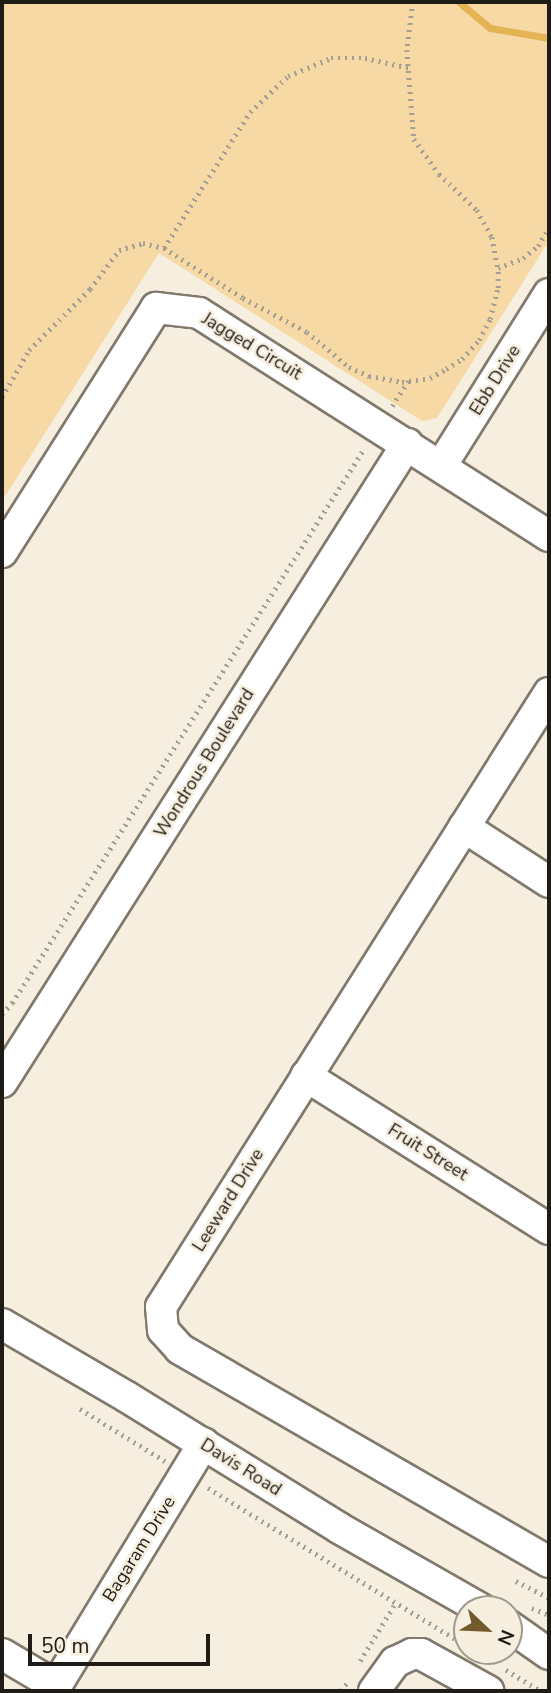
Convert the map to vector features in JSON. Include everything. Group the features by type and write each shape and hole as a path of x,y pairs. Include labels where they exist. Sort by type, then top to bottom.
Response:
{"street":[{"name":"Ebb Drive","path":"441,466 549,294"},
{"name":"Jagged Circuit","path":"2,552 156,308 199,313 549,536"},
{"name":"Wondrous Boulevard","path":"2,1082 407,444"},
{"name":"Leeward Drive","path":"549,693 161,1307 163,1330 180,1349 549,1562"},
{"path":"464,827 549,882"},
{"name":"Fruit Street","path":"306,1076 549,1229"},
{"name":"Davis Road","path":"2,1324 204,1443 339,1528 456,1595"},
{"name":"Bagaram Drive","path":"55,1689 192,1487 204,1443"},
{"path":"523,1629 549,1638"},
{"path":"523,1634 549,1654"},
{"path":"2,1654 55,1689"},
{"path":"374,1691 394,1662 412,1654 421,1654 437,1660 488,1691"}],"path":[{"path":"2,397 29,350 90,289 119,250 143,243 164,247 233,292 307,332 349,367 369,376 408,381 429,378 462,359 479,340 493,309 498,288 498,268 492,237 477,210 439,174 414,139 409,32 413,2"},
{"path":"164,247 250,112 288,76 331,58 365,58 410,68"},
{"path":"498,268 523,258 538,246 549,227"},
{"path":"2,1014 12,1003 408,381"},
{"path":"80,1409 192,1487 207,1487 453,1637"},
{"path":"516,1581 549,1598"},
{"path":"341,1691 396,1602"}],"shaded area":[{"path":"2,2 549,2 549,241 437,418 422,421 159,253 2,501"}],"waterway":[{"path":"459,2 490,28 549,38"}]}
